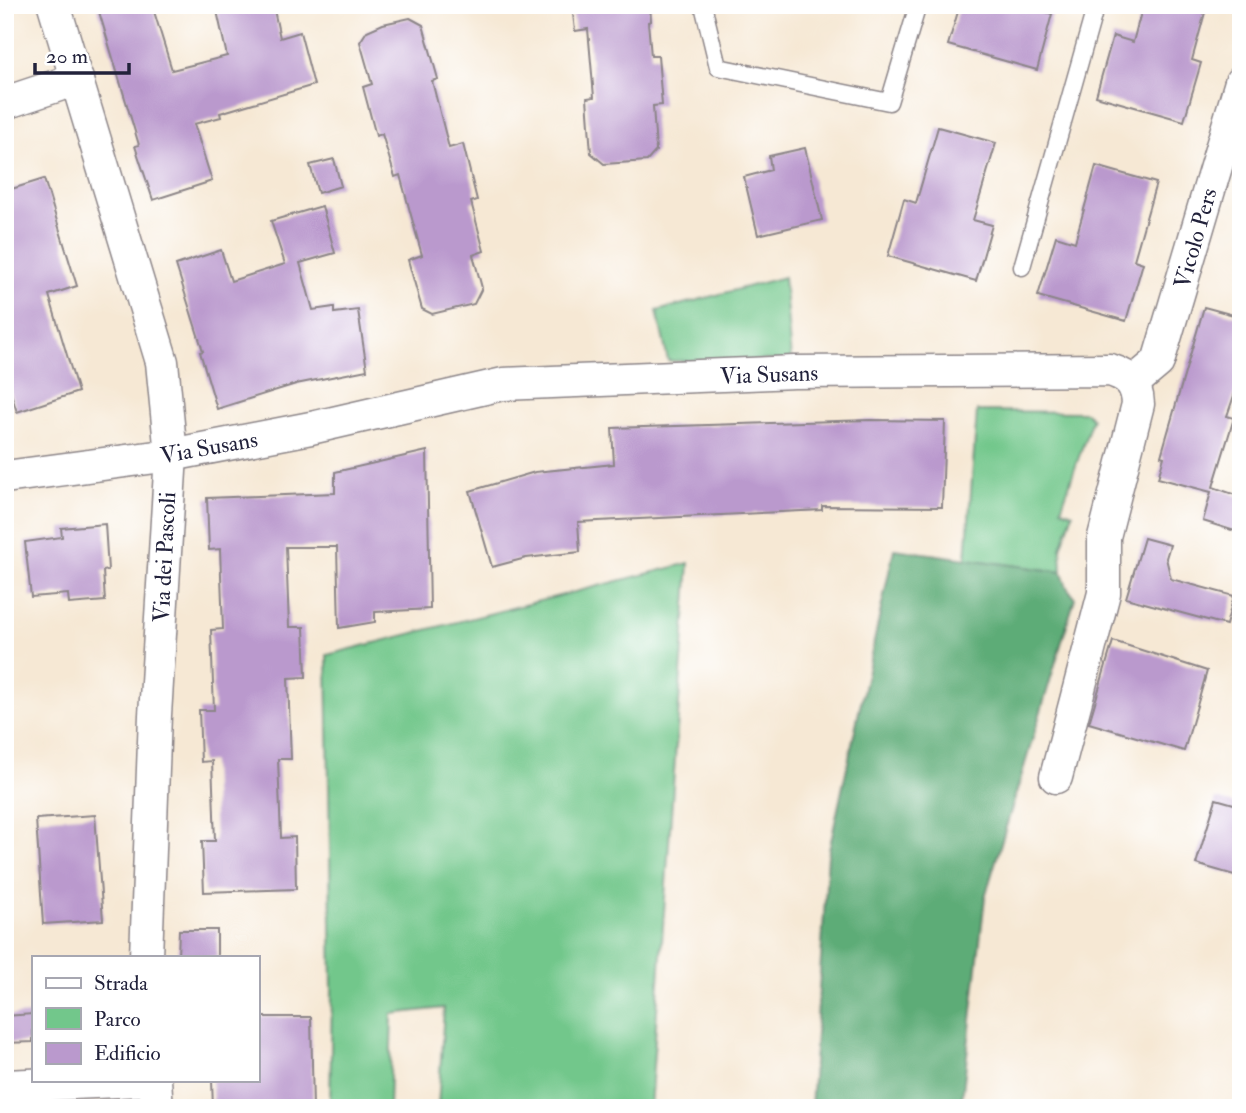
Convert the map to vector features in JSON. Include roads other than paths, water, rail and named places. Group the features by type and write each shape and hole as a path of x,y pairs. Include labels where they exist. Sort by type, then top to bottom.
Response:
{"street":[{"name":"Via dei Pascoli","path":"54,5 162,362 170,455 155,715 146,956"},
{"path":"5,103 77,79"},
{"name":"Vicolo Pers","path":"1133,383 1158,362 1241,82"},
{"name":"Via Susans","path":"5,477 170,455 311,428 475,388 503,384 794,372 1096,370 1123,374 1133,383"},
{"path":"1056,777 1104,593 1104,537 1138,404 1138,392 1133,383"},
{"path":"5,1086 95,1082"},
{"path":"155,1082 157,1108"}],"lane":[{"path":"703,5 718,67 889,102 918,5"},
{"path":"1022,267 1096,5"}]}
